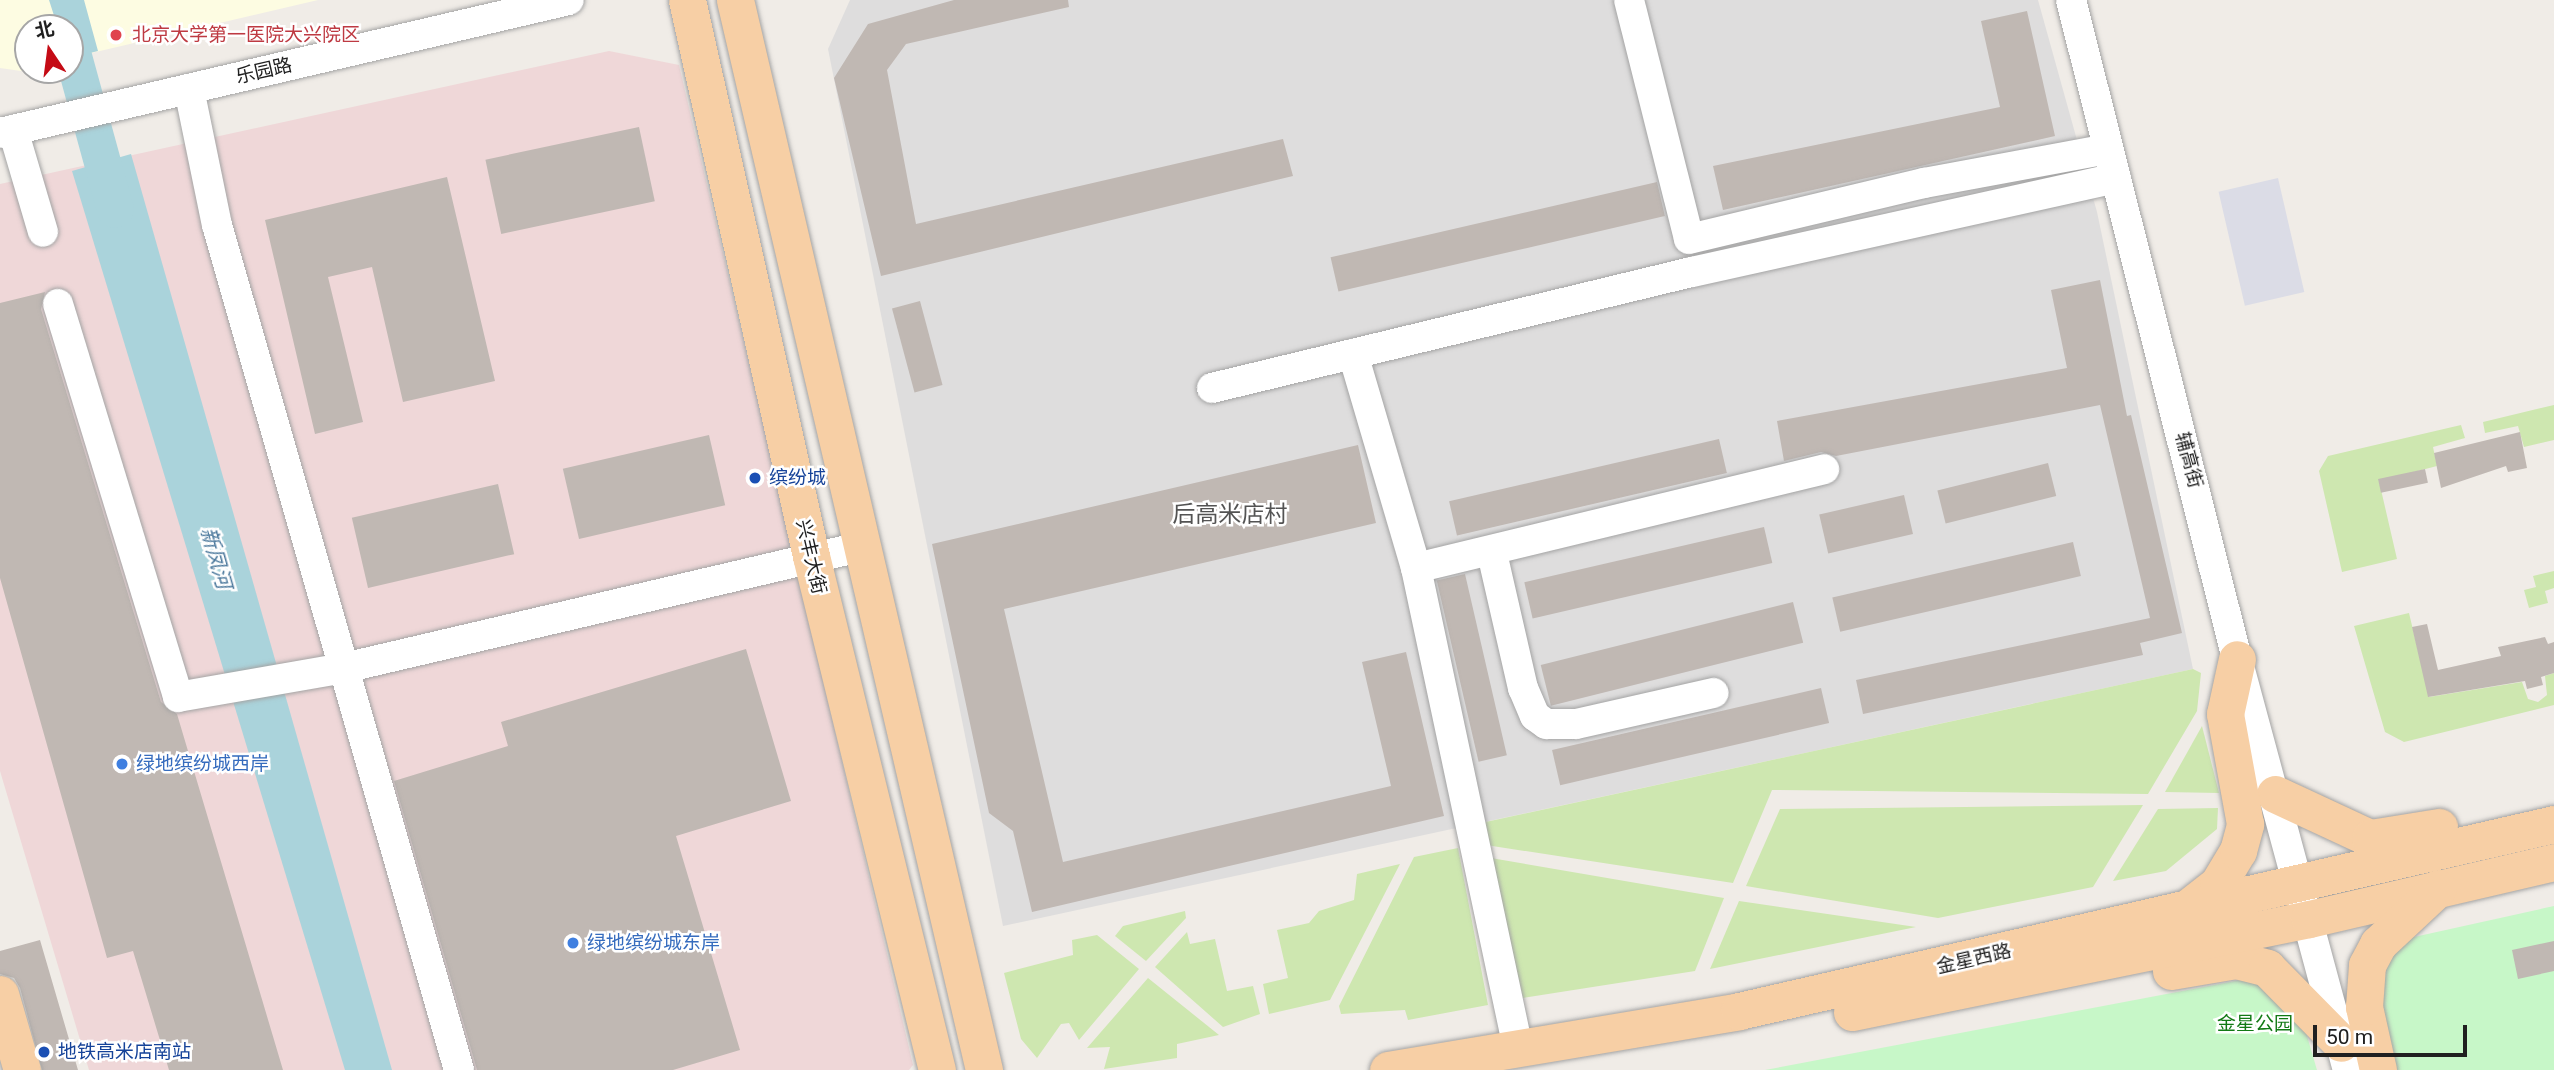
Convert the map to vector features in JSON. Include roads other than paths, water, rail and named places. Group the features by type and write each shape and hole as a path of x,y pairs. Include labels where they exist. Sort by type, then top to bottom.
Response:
{"main road":[{"name":"兴丰大街","path":"687,0 811,556 937,1070"},
{"path":"735,0 984,1070"},
{"path":"2182,912 2218,884 2238,851 2245,824 2225,714 2237,659"},
{"path":"2275,794 2370,838 2484,817 2548,825"},
{"name":"金星西路","path":"1388,1070 1526,1059 2057,970 2305,902 2548,825"},
{"name":"金星西路","path":"1526,1059 2182,912 2438,888 2554,862"},
{"path":"2378,1070 2364,1007 2367,965 2378,944 2438,888"},
{"path":"908,953 903,987 919,1070"},
{"path":"2057,970 2111,981 2236,960 2267,968 2345,1057"},
{"path":"0,994 22,1070"},
{"path":"976,1034 1001,1070"}],"street":[{"name":"乐园路","path":"7,131 569,0"},
{"path":"1629,0 1689,239 1923,183 2112,164"},
{"name":"辅高街","path":"2071,0 2237,659 2345,1057"},
{"path":"176,92 217,225 459,1070"},
{"path":"7,131 43,232"},
{"path":"1212,388 2112,164"},
{"path":"58,304 178,697 344,668 811,556 864,546"},
{"path":"1353,354 1416,568 1526,1059"},
{"path":"1416,568 1492,553 1824,469"},
{"path":"1492,553 1523,688 1535,716 1546,724 1576,724 1714,693"}],"water":[{"path":"49,0 84,0 98,51 84,54 84,14 54,14"},
{"path":"131,154 392,1070 345,1070 72,171"}],"waterway":[{"name":"新凤河","path":"81,84 115,209"}],"place":[{"name":"北京大学第一医院大兴院区","path":"116,35"},
{"name":"缤纷城","path":"755,478"},
{"name":"绿地缤纷城西岸","path":"122,764"},
{"name":"绿地缤纷城东岸","path":"573,943"},
{"name":"地铁高米店南站","path":"44,1052"}],"district":[{"name":"后高米店村","path":"1230,515"}],"park label":[{"name":"金星公园","path":"2255,1024"}]}
